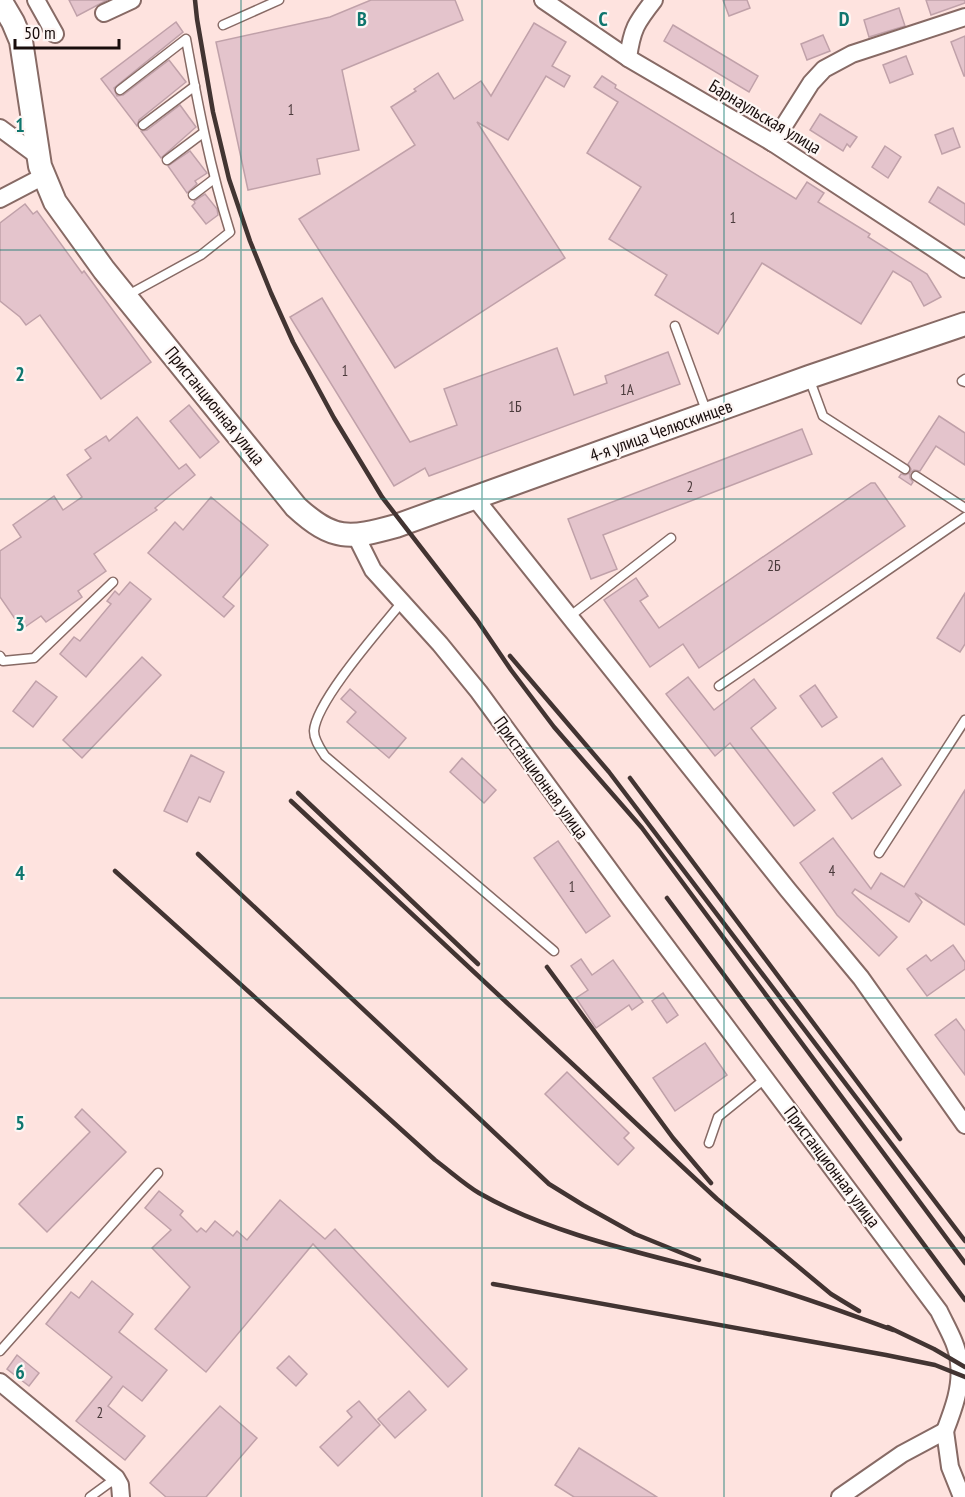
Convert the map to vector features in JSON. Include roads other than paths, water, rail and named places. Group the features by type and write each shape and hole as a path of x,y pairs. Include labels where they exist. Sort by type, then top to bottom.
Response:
{"main road":[{"name":"Пристанционная улица","path":"0,0 21,41 41,166 55,202 72,228 296,507 316,524 338,534 356,536"},
{"name":"4-я улица Челюскинцев","path":"356,536 396,526 809,377 965,324"}],"street":[{"path":"36,0 56,34"},
{"path":"104,13 132,0"},
{"name":"Барнаульская улица","path":"543,0 628,58 773,143 965,268"},
{"path":"628,58 635,25 654,0"},
{"path":"773,143 811,83 824,69 852,54 965,17"},
{"path":"0,128 41,166 0,199"},
{"path":"474,497 861,978 965,1125"},
{"name":"Пристанционная улица","path":"356,536 373,570 440,644 479,692 939,1311 954,1343 960,1364 956,1404 945,1431"},
{"path":"1,1384 116,1478 120,1485 121,1497"},
{"path":"840,1497 902,1454 945,1431 950,1467 962,1497"}],"lane":[{"path":"223,25 279,0"},
{"path":"120,90 186,39 203,133 230,232 201,255 126,296"},
{"path":"143,125 195,86"},
{"path":"167,160 203,133"},
{"path":"193,195 214,180"},
{"path":"675,326 708,414"},
{"path":"809,377 824,416 905,469"},
{"path":"916,476 965,508"},
{"path":"719,686 965,517"},
{"path":"569,617 671,538"},
{"path":"0,656 3,661 34,658 113,582"},
{"path":"402,602 332,691 316,720 314,733 317,744 325,756 554,951"},
{"path":"879,854 965,720"},
{"path":"709,1143 718,1117 766,1078"},
{"path":"0,1351 158,1173"},
{"path":"90,1497 116,1478"}],"railway":[{"path":"195,0 213,112 229,179 250,241 293,342 334,418 382,497 477,620 554,727 642,828 965,1263"},
{"path":"510,656 609,772 965,1241"},
{"path":"630,778 900,1139"},
{"path":"298,793 478,964"},
{"path":"291,801 717,1199 831,1294 859,1311"},
{"path":"198,854 549,1184 635,1234 699,1260"},
{"path":"115,871 435,1160 479,1193 510,1209 577,1235 769,1287 893,1330"},
{"path":"667,898 965,1300"},
{"path":"547,967 673,1138 711,1183"},
{"path":"493,1284 886,1355 935,1365 965,1377"},
{"path":"888,1327 965,1367"}]}
